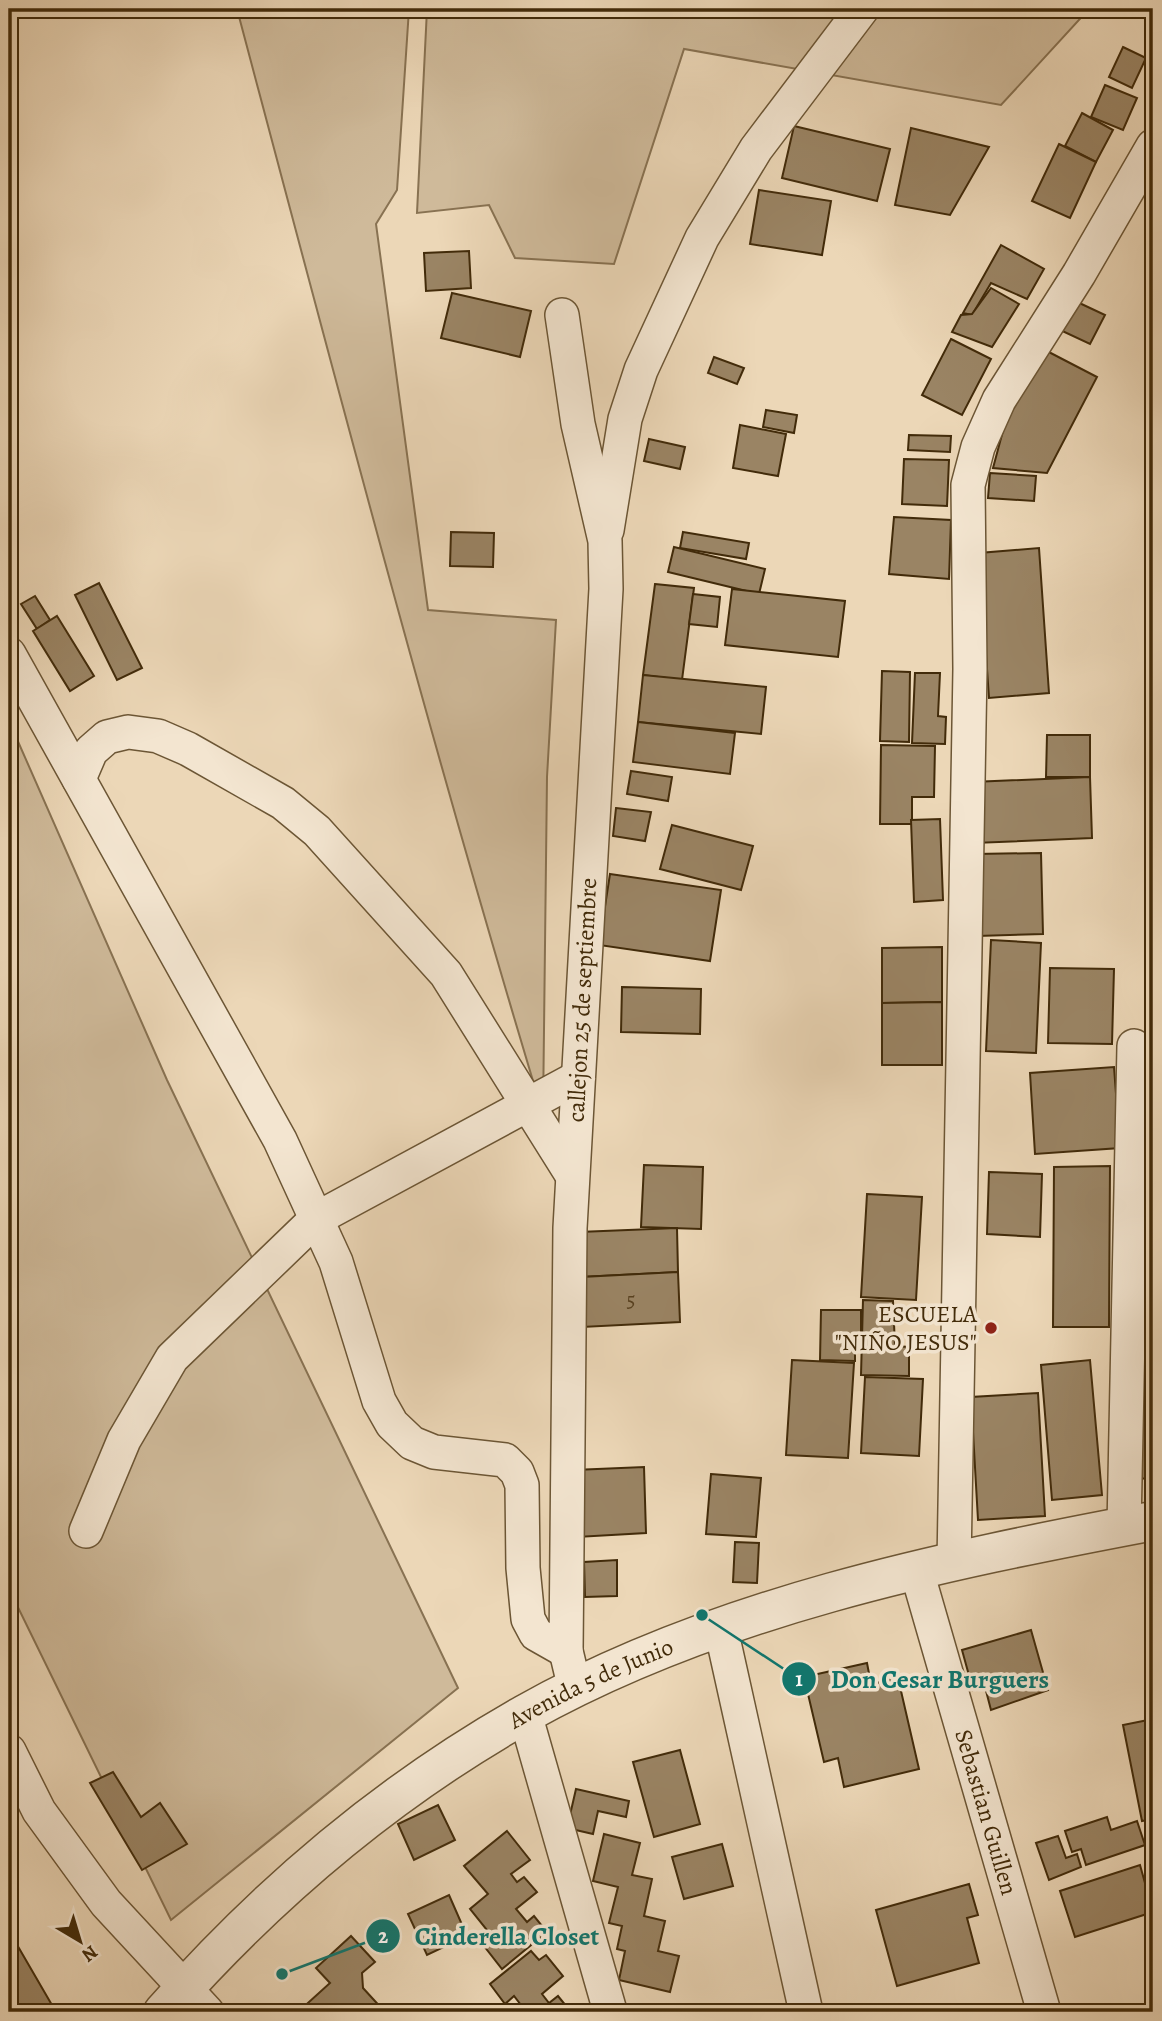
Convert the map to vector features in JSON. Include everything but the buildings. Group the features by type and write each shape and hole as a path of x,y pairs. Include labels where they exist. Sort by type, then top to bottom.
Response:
{"street":[{"path":"605,541 625,419 641,370 702,238 756,149 862,9"},
{"path":"954,1563 970,669 968,485 978,447 999,400 1079,274 1153,146"},
{"name":"callejon 25 de septiembre","path":"562,315 578,424 605,541 606,589 572,1175 566,1651 575,1689"},
{"path":"9,654 280,1140 336,1262 379,1401 392,1424 412,1443 434,1452 505,1460 517,1472 522,1485 523,1568 528,1619 536,1634 566,1651"},
{"path":"79,779 91,751 107,737 128,732 158,736 188,748 283,803 317,831 446,974 572,1175"},
{"path":"1134,1046 1139,1524"},
{"path":"86,1531 124,1440 172,1358 316,1219 577,1078"},
{"name":"Avenida 5 de Junio","path":"184,2005 259,1910 323,1852 447,1761 525,1714 644,1657 811,1600 954,1563 1139,1524"},
{"name":"Sebastian Guillen","path":"917,1572 1044,2012"},
{"path":"721,1629 806,2012"},
{"path":"525,1714 610,2011"},
{"path":"9,1751 40,1811 184,2005"}],"shaded area":[{"path":"237,9 409,9 397,190 376,224 428,610 556,620 547,777 543,1114 423,701"},
{"path":"427,9 1089,9 1001,105 684,49 614,264 515,258 489,205 417,213"},
{"path":"9,721 167,1080 458,1688 171,1920 9,1589"}],"place":[{"name":"ESCUELA \"NIÑO JESUS\"","path":"991,1328"},
{"name":"Don Cesar Burguers","path":"702,1615"},
{"name":"Cinderella Closet","path":"282,1974"}]}
